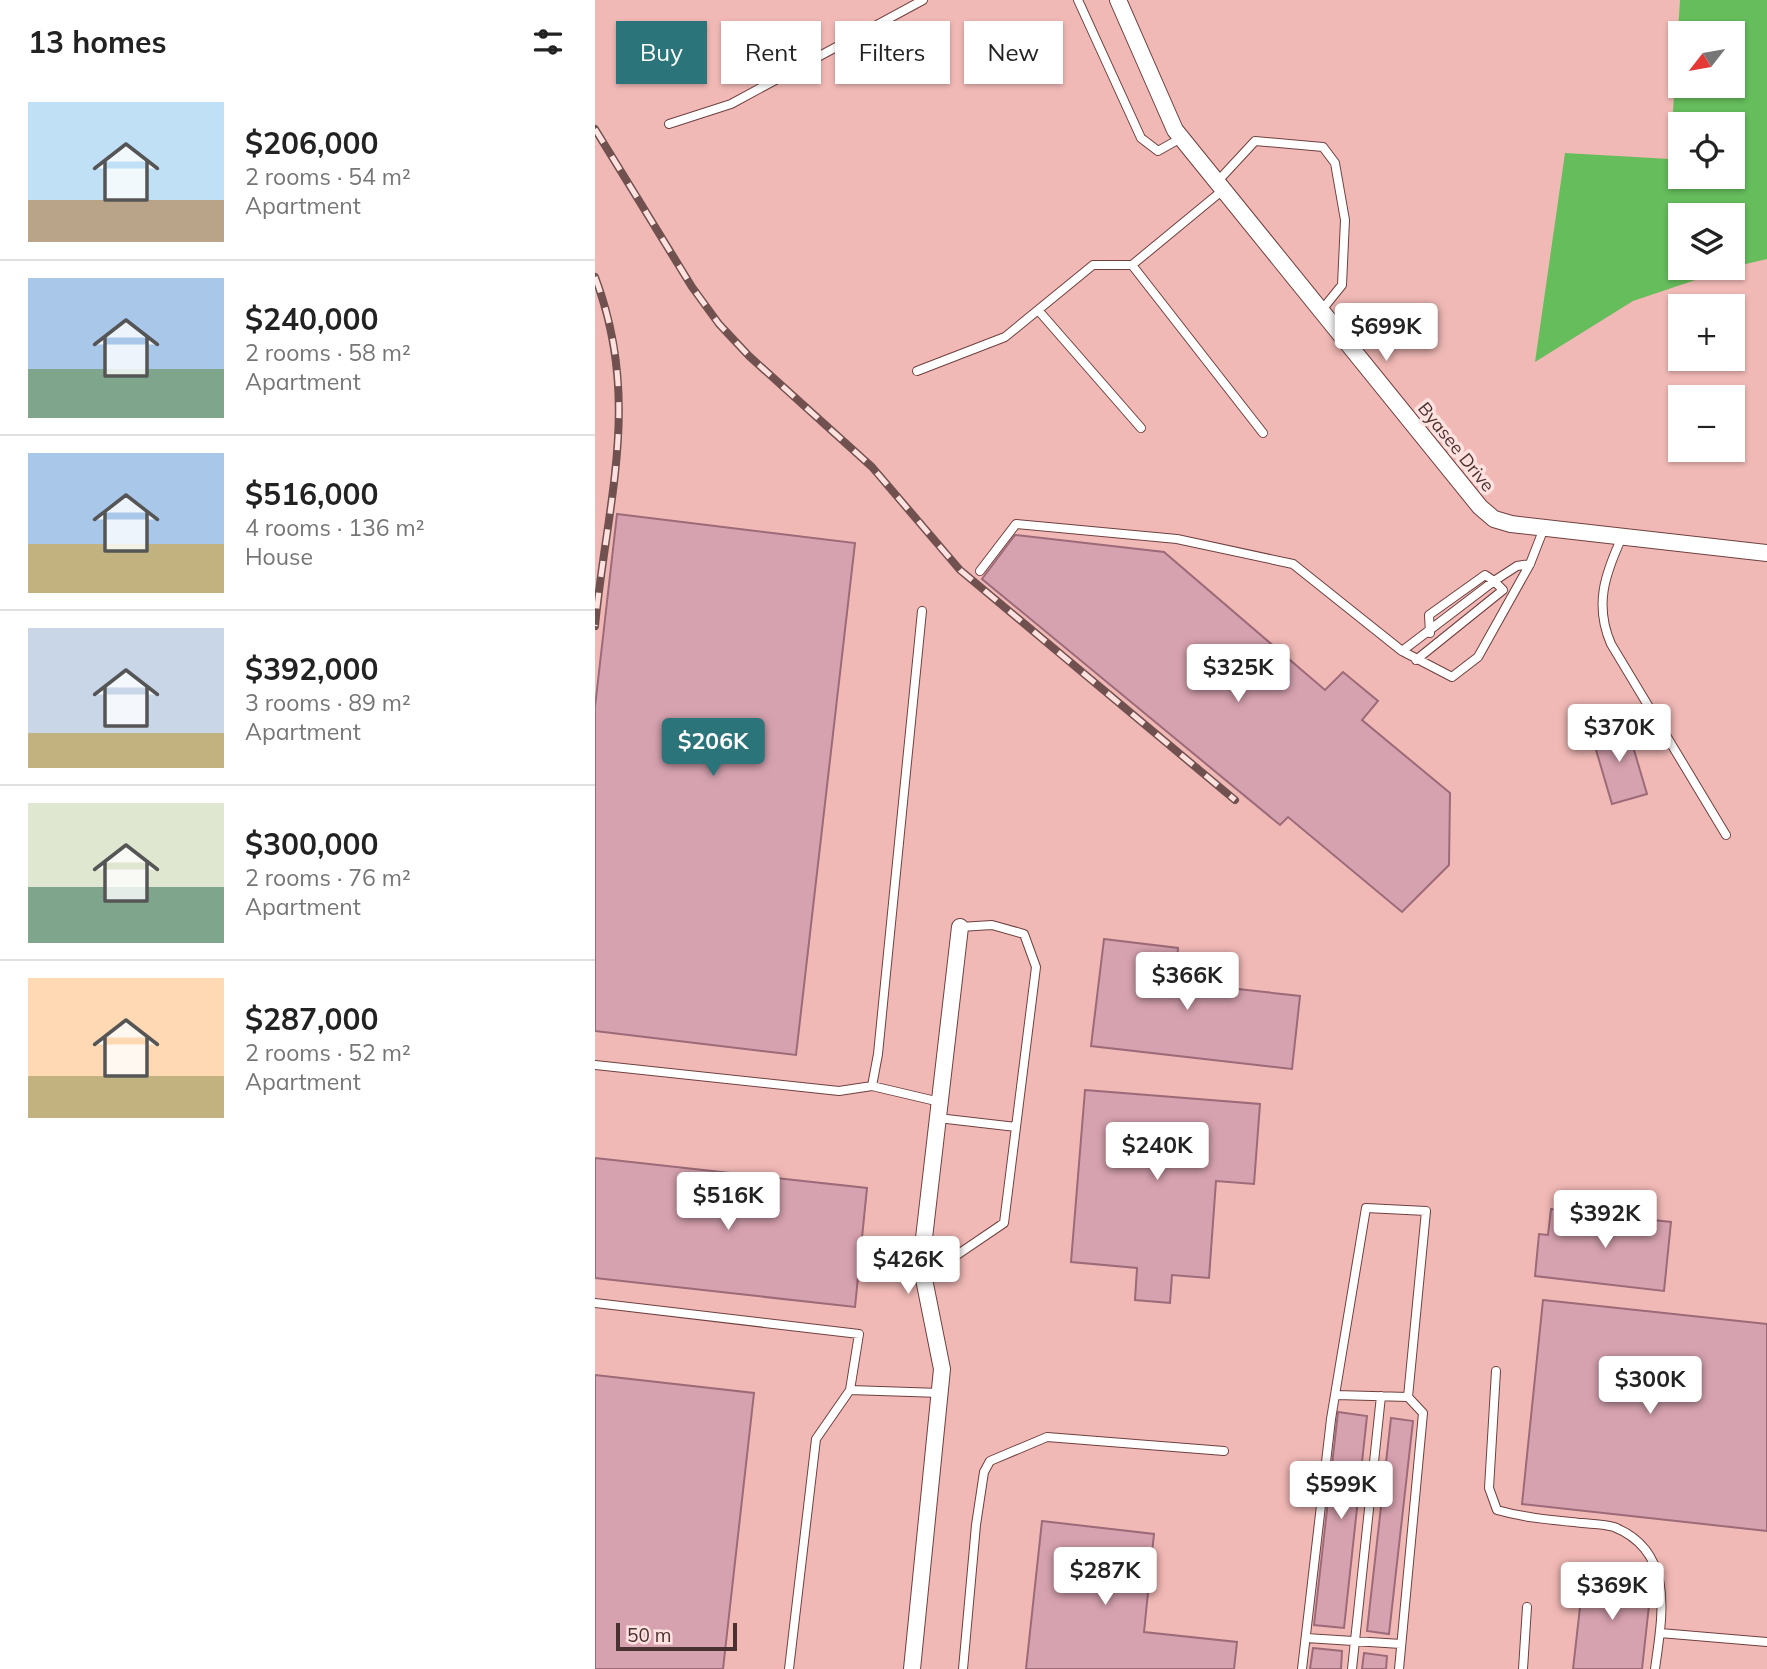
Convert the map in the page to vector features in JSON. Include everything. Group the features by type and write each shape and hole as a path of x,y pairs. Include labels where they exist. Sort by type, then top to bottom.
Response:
{"street":[{"name":"Byasee Drive","path":"1118,0 1175,130 1480,507 1494,519 1544,528 1767,552"},
{"path":"912,1669 940,1394 940,1347 921,1264 960,927"}],"lane":[{"path":"669,124 731,104 923,0"},
{"path":"1078,0 1141,138 1158,151 1181,138"},
{"path":"917,371 1005,337 1093,265 1132,265 1220,186 1255,141 1323,147 1335,163 1345,220 1342,285 1321,310"},
{"path":"1132,265 1263,433"},
{"path":"1038,310 1141,428"},
{"path":"980,571 1016,524 1177,539 1293,564 1402,651 1452,677 1471,665 1529,564 1544,528"},
{"path":"1622,537 1605,573 1602,622 1611,644 1726,835"},
{"path":"1402,651 1517,566 1529,564"},
{"path":"1416,660 1503,590 1485,575 1429,615 1430,632"},
{"path":"872,1086 878,1054 922,611"},
{"path":"923,1278 1004,1223 1036,967 1024,934 992,925 960,927"},
{"path":"595,1065 839,1091 872,1086 939,1110 1016,1127"},
{"path":"1302,1669 1336,1395 1366,1208 1426,1210 1408,1397"},
{"path":"595,1303 859,1334 850,1390 816,1439 789,1669"},
{"path":"1496,1371 1489,1488 1497,1510 1517,1516 1614,1527 1643,1546 1659,1574 1664,1600 1655,1669"},
{"path":"850,1390 940,1394"},
{"path":"1336,1395 1408,1397 1423,1413 1399,1669"},
{"path":"1352,1669 1381,1396"},
{"path":"963,1669 976,1525 984,1472 990,1461 1047,1437 1224,1451"},
{"path":"1523,1669 1527,1606"},
{"path":"1660,1633 1767,1642"},
{"path":"1306,1637 1401,1644"}],"green space":[{"path":"1680,0 1767,0 1767,259 1745,264 1745,203 1668,203 1668,280 1695,280 1633,301 1535,362 1565,153 1668,159 1668,189 1745,189 1745,112 1673,112 1674,98 1745,98 1745,21 1679,21"}],"building":[{"path":"617,514 855,543 796,1055 595,1031 595,707"},
{"path":"1015,535 1164,552 1325,690 1343,672 1378,701 1362,720 1450,793 1449,865 1402,912 1288,817 1280,825 982,579"},
{"path":"1626,723 1647,794 1612,804 1591,733"},
{"path":"1104,939 1178,948 1175,982 1300,996 1292,1069 1091,1046"},
{"path":"1085,1090 1260,1104 1254,1184 1216,1181 1209,1278 1172,1275 1170,1303 1135,1300 1137,1268 1071,1262"},
{"path":"595,1158 867,1188 855,1307 595,1278"},
{"path":"1551,1209 1671,1222 1664,1291 1535,1276 1539,1234 1548,1235"},
{"path":"1543,1300 1767,1324 1767,1531 1522,1504"},
{"path":"595,1375 754,1393 723,1669 595,1669"},
{"path":"1338,1412 1367,1416 1344,1628 1314,1625"},
{"path":"1391,1418 1413,1421 1389,1634 1367,1631"},
{"path":"1042,1521 1154,1534 1144,1632 1237,1642 1234,1669 1026,1669"},
{"path":"1584,1572 1652,1578 1642,1669 1573,1669"},
{"path":"1313,1648 1342,1651 1341,1669 1310,1669"},
{"path":"1364,1653 1387,1656 1386,1669 1362,1669"}],"railway":[{"path":"595,129 692,287 719,324 749,356 872,467 960,570 1235,800"},
{"path":"595,277 609,322 617,366 619,409 613,493 595,626"}]}
